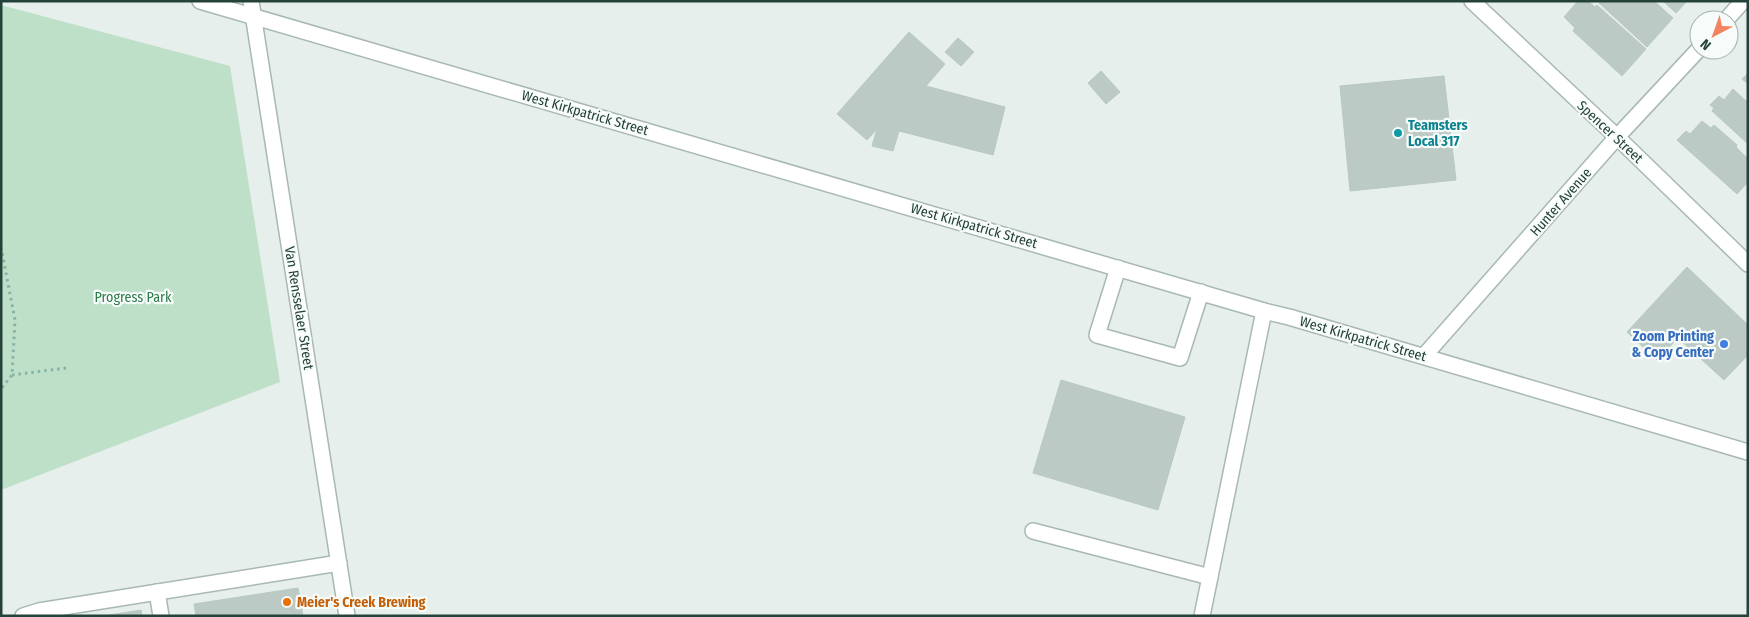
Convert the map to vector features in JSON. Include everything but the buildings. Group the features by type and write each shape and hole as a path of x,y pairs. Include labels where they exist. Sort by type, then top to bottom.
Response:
{"street":[{"name":"West Kirkpatrick Street","path":"200,1 1424,356 1748,452"},
{"name":"Van Rensselaer Street","path":"251,1 347,616"},
{"name":"Spencer Street","path":"1472,1 1748,264"},
{"name":"Hunter Avenue","path":"1424,356 1617,138 1689,60"},
{"path":"1118,268 1097,335 1180,358 1201,292"},
{"path":"1202,616 1264,311"},
{"path":"1033,532 1210,577"},
{"path":"24,616 39,611 339,563"},
{"path":"157,592 161,616"}],"path":[{"path":"1,247 15,320 12,375 1,389"},
{"path":"12,375 66,368"}],"green space":[{"name":"Progress Park","path":"1,5 230,66 280,382 1,490"}],"place":[{"name":"Teamsters Local 317","path":"1398,133"},
{"name":"Zoom Printing & Copy Center","path":"1724,344"},
{"name":"Meier's Creek Brewing","path":"287,602"}]}
